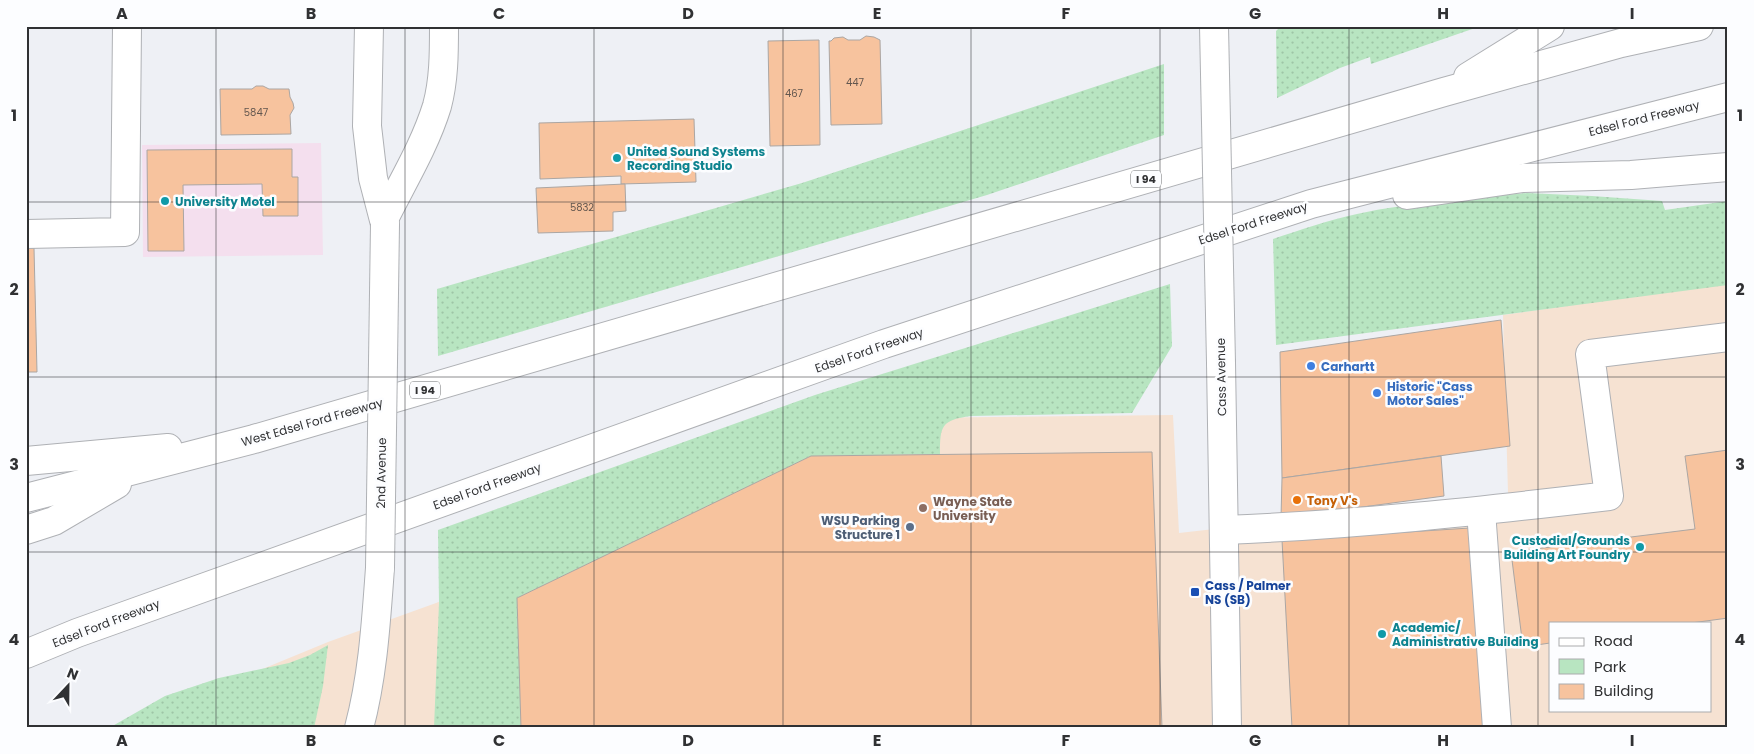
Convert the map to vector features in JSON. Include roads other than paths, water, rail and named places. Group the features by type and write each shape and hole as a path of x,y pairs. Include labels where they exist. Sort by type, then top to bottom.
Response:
{"main road":[{"path":"26,234 125,232 126,26"},
{"name":"2nd Avenue","path":"359,728 368,696 376,638 380,568 385,220 373,178 367,126 370,26"},
{"name":"2nd Avenue","path":"385,220 424,141 437,105 444,59 444,26"},
{"name":"Cass Avenue","path":"1214,26 1227,728"},
{"path":"1444,92 1550,26"},
{"name":"I 94","path":"1444,92 1621,43 1699,26"},
{"name":"West Edsel Ford Freeway","path":"26,498 254,439 1444,92"},
{"name":"Edsel Ford Freeway","path":"26,654 77,633 884,344 1311,204 1728,97"},
{"path":"1311,204 1364,202 1523,178 1631,175 1728,167"},
{"path":"1224,530 1283,528 1481,511 1609,496 1590,354 1728,337"},
{"path":"26,462 254,439"},
{"path":"26,530 54,521 146,467"},
{"path":"1481,511 1497,728"},
{"path":"26,632 77,633"}],"place":[{"name":"United Sound Systems Recording Studio","path":"617,158"},
{"name":"University Motel","path":"165,201"},
{"name":"Carhartt","path":"1311,366"},
{"name":"Historic \"Cass Motor Sales\"","path":"1377,393"},
{"name":"Tony V's","path":"1297,500"},
{"name":"Wayne State University","path":"923,508"},
{"name":"WSU Parking Structure 1","path":"910,527"},
{"name":"Custodial/Grounds Building Art Foundry","path":"1640,547"},
{"name":"Cass / Palmer NS (SB)","path":"1195,592"},
{"name":"Academic/ Administrative Building","path":"1382,634"}]}
